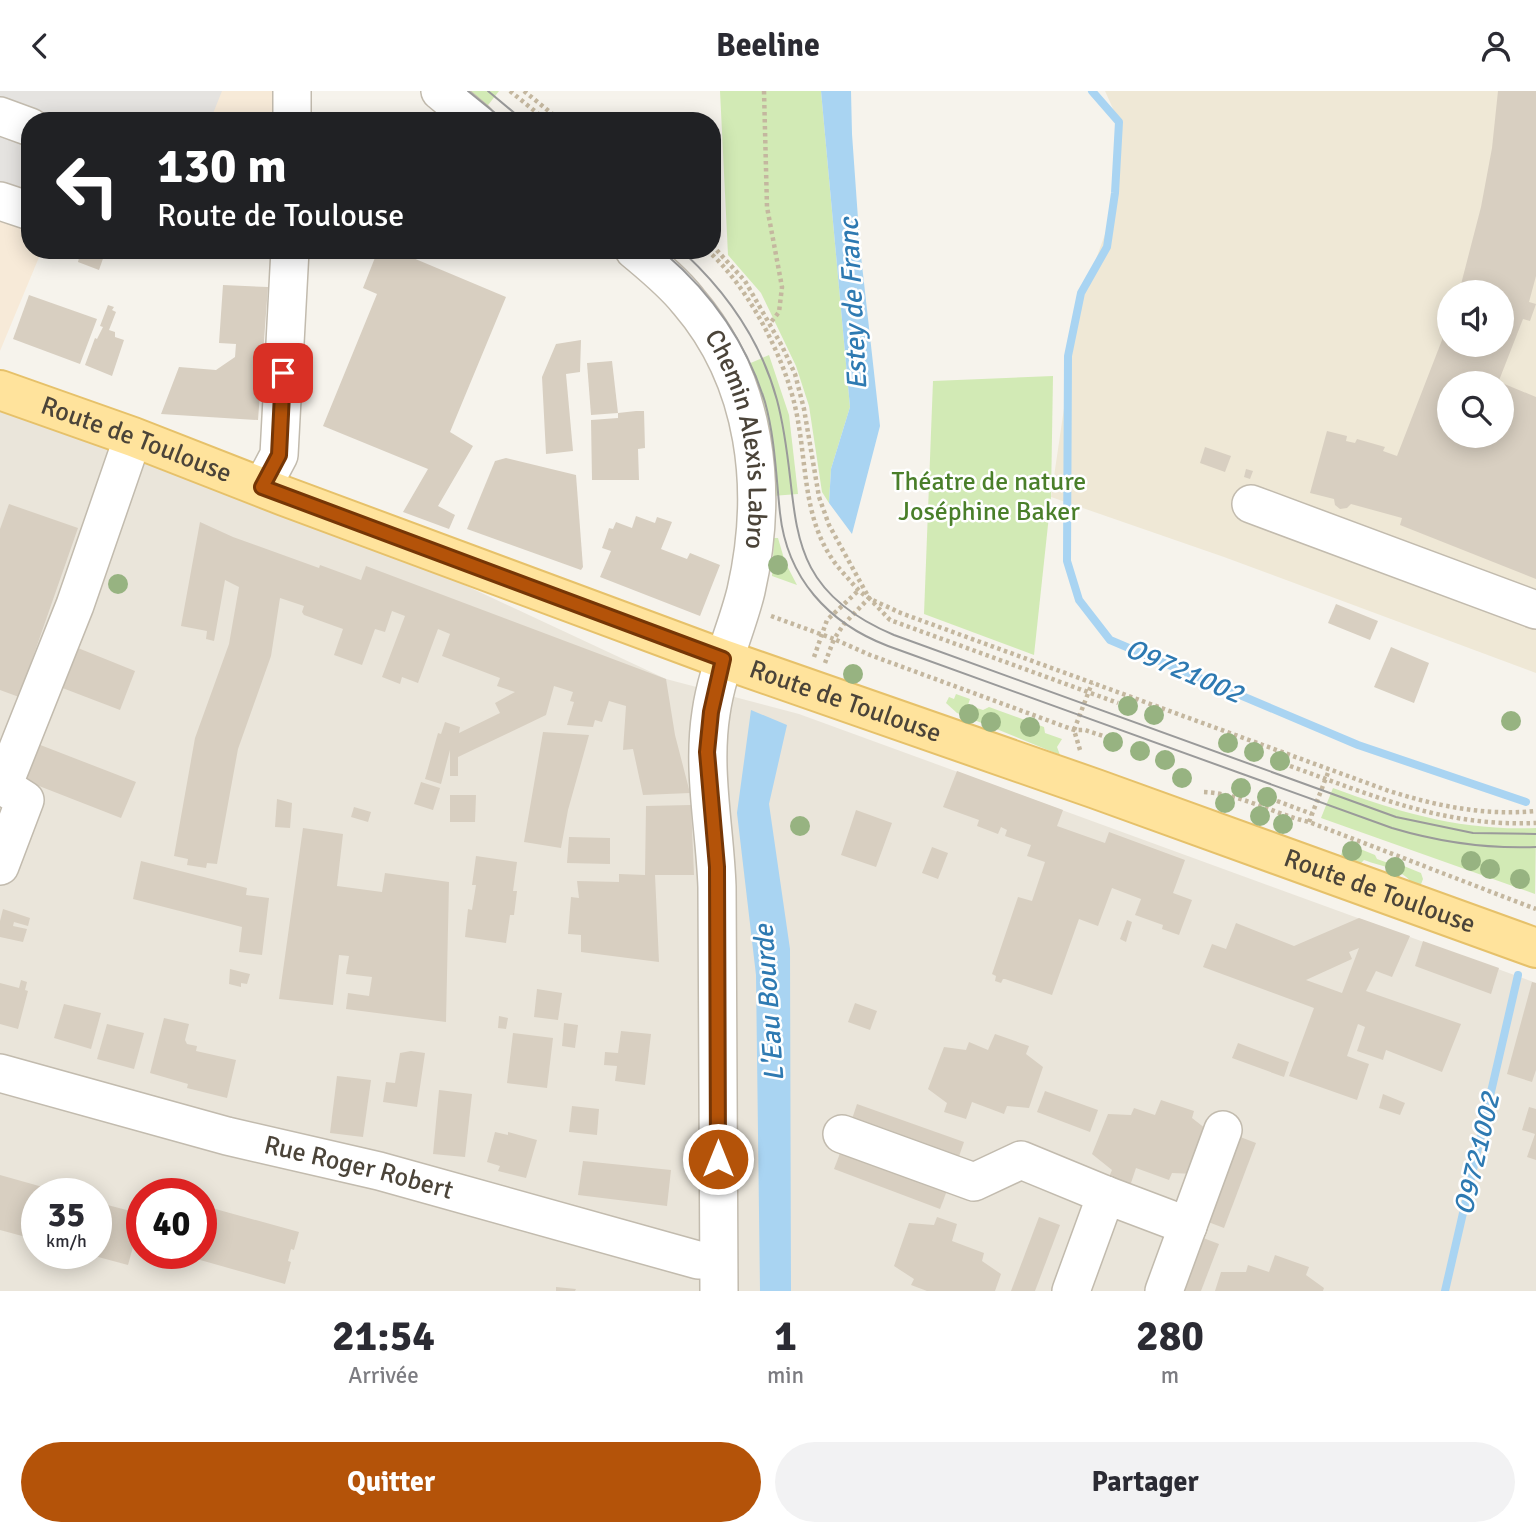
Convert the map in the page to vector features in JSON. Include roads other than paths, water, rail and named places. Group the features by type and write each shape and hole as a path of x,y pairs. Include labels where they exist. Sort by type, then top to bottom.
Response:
{"main road":[{"name":"Route de Toulouse","path":"0,390 133,437 723,659 1096,789 1536,948"}],"street":[{"path":"292,91 292,112"},
{"path":"440,91 465,112"},
{"path":"0,116 21,124"},
{"path":"0,201 21,208"},
{"path":"262,487 279,455 290,259"},
{"name":"Chemin Alexis Labro","path":"644,259 687,299 710,329 726,357 740,390 752,434 756,472 756,524 745,595 723,659 711,712 707,752 717,887 719,1276"},
{"path":"1,866 25,800 3,786 75,605 133,437"},
{"path":"1251,504 1536,610"},
{"name":"Rue Roger Robert","path":"0,1073 227,1136 379,1171 687,1257 719,1276"},
{"path":"1164,1291 1223,1130"},
{"path":"842,1134 974,1182 1021,1160 1188,1226"},
{"path":"1071,1291 1105,1195"}],"water":[{"name":"Estey de Franc","path":"821,91 851,91 860,247 880,426 852,534 829,503 831,469 850,407"},
{"name":"L'Eau Bourde","path":"751,710 787,725 769,804 790,949 791,1291 760,1291 756,975 737,813"}],"waterway":[{"name":"O9721002","path":"1092,91 1119,122 1115,193 1107,247 1081,293 1068,356 1067,561 1079,600 1110,640 1358,745 1526,802"},
{"name":"O9721002","path":"1445,1291 1518,975"}],"tram line":[{"path":"468,91 494,112"},
{"path":"488,91 513,112"},
{"path":"671,259 710,300 748,358 765,402 773,443 780,513 791,558 814,595 847,625 888,646 1392,828 1463,843 1536,847"},
{"path":"690,259 727,300 762,357 777,400 794,507 800,537 810,565 827,591 855,614 894,635 1396,817 1473,833 1536,834"}],"park label":[{"name":"Théatre de nature Joséphine Baker","path":"989,496"}]}
